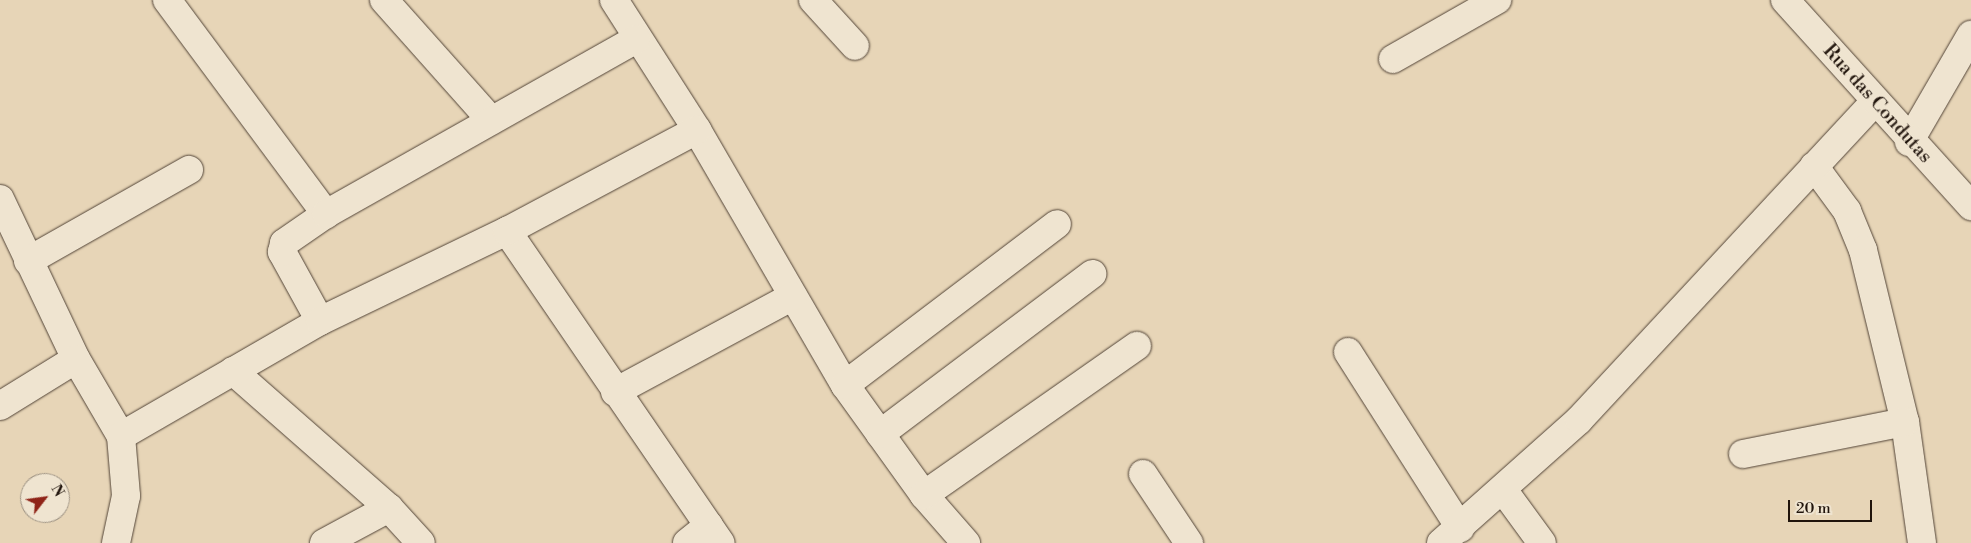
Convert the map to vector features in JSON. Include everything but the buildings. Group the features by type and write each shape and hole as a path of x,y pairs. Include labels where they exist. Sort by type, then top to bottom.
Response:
{"street":[{"path":"167,0 326,214"},
{"path":"384,0 491,120"},
{"path":"614,0 636,39 697,130 845,384 924,495 966,543"},
{"path":"813,0 855,46"},
{"path":"1393,58 1497,0"},
{"name":"Rua das Condutas","path":"1785,0 1909,142 1971,206"},
{"path":"1909,142 1971,34"},
{"path":"320,321 282,252 284,243 326,214 636,39"},
{"path":"1348,352 1450,536 1504,491 1579,420 1874,102"},
{"path":"121,436 320,321 507,231 697,130"},
{"path":"1814,166 1847,211 1863,250 1905,422 1922,543"},
{"path":"28,261 189,170"},
{"path":"0,199 76,359 121,436 126,496 116,543"},
{"path":"845,384 1057,224"},
{"path":"507,231 615,392 715,534 687,543"},
{"path":"880,434 1092,274"},
{"path":"615,392 793,296"},
{"path":"924,495 1137,346"},
{"path":"0,406 76,359"},
{"path":"233,371 389,508 421,543"},
{"path":"1743,454 1905,422"},
{"path":"1143,474 1189,543"},
{"path":"1504,491 1542,543"},
{"path":"324,543 389,508"}]}
